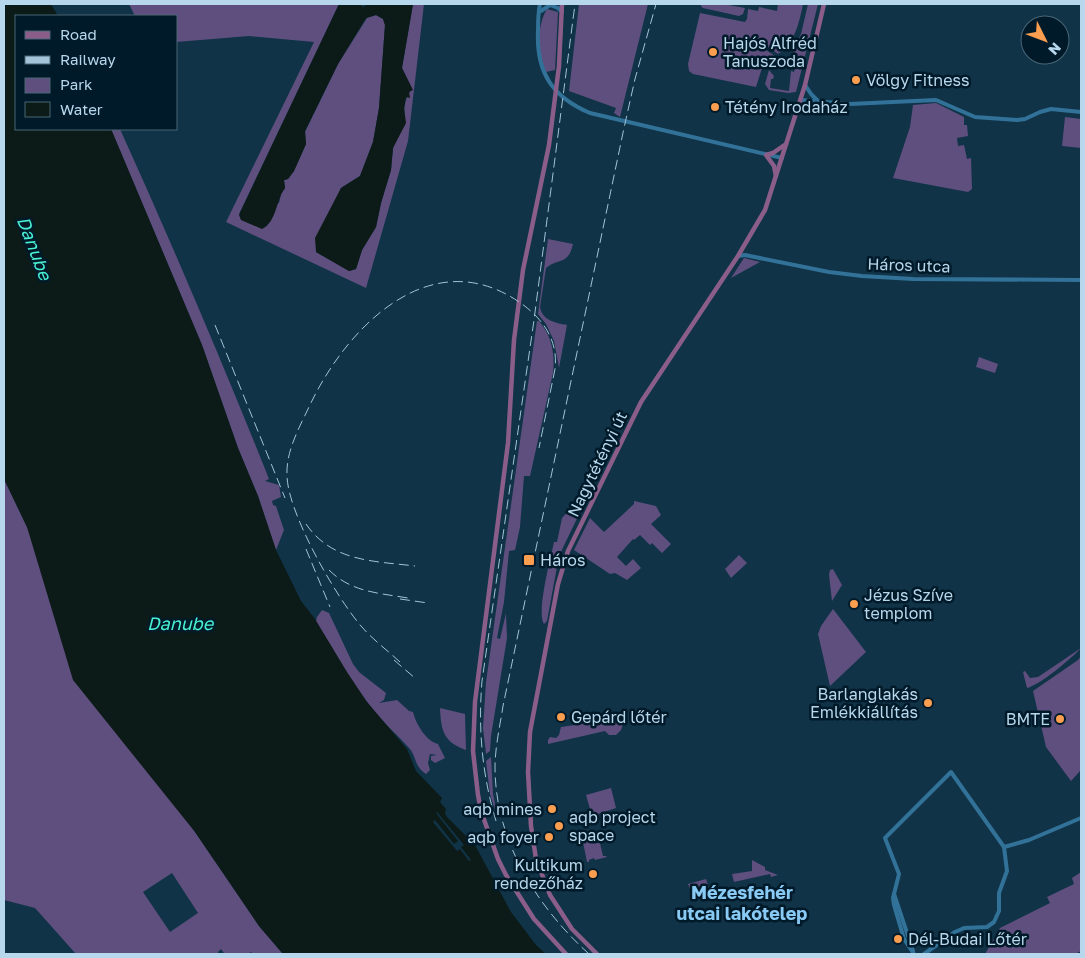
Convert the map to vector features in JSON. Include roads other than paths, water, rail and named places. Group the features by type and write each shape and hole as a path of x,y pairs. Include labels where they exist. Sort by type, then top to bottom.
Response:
{"main road":[{"path":"562,4 559,66 550,137 523,270 514,340 508,443 475,702 473,751 481,811 491,842 506,875 534,919 566,954"},
{"name":"Nagytétényi út","path":"597,954 572,929 550,895 536,859 531,826 528,776 530,732 558,584 568,552 641,402 761,220 783,158 805,85 824,4"},
{"path":"776,178 774,166 766,155 776,152 787,143"}],"street":[{"path":"538,21 542,4"},
{"path":"542,4 538,21 537,46 540,62 545,76 552,86 569,102 590,112 783,158"},
{"path":"541,11 550,5 558,8 562,13"},
{"path":"805,85 810,94 818,101"},
{"path":"800,100 850,104 936,100 975,117 1017,120 1025,119 1051,109 1081,112"},
{"name":"Háros utca","path":"738,256 762,258 829,272 870,277 970,280 1081,280"},
{"path":"914,954 894,894 898,874 885,838 951,772 1004,847 1007,871 999,893 1000,900 997,918 994,922 987,927 964,928 955,932 924,954"},
{"path":"1004,847 1030,840 1081,818"}],"water":[{"name":"Danube","path":"4,4 51,4 57,15 15,15 15,130 111,130 202,345 276,550 301,601 315,619 367,702 407,749 416,771 442,798 440,802 446,809 447,817 475,845 511,912 536,945 546,954 283,954 259,926 195,832 73,680 27,527 4,479"},
{"path":"339,4 360,4 363,7 368,4 413,4 402,68 413,90 409,92 410,98 406,97 404,108 406,123 393,148 391,170 376,227 362,250 356,269 349,271 316,252 315,238 341,188 360,176 373,142 379,108 385,25 383,19 376,15 366,18 338,64 305,131 306,144 294,171 288,179 284,180 285,188 271,221 262,229 241,220 239,215"}],"railway":[{"path":"496,821 487,786 482,751 482,681 534,320 575,4"},
{"path":"589,954 552,915 522,870 502,820 497,794 495,759 503,706 624,128 635,79 656,4"},
{"path":"400,662 365,631 339,595 315,554 295,510 289,491 287,466 291,448 301,423 326,376 346,347 370,321 398,300 427,286 459,282 492,288 533,313 545,327 555,351 555,369 539,448"},
{"path":"215,325 285,498"},
{"path":"306,524 316,537 341,553 369,561 415,566"},
{"path":"306,549 330,607"},
{"path":"329,570 346,583 356,587 376,593 408,598"},
{"path":"400,599 428,603"},
{"path":"394,660 416,679"}],"place":[{"name":"Hajós Alfréd Tanuszoda","path":"713,52"},
{"name":"Völgy Fitness","path":"856,80"},
{"name":"Tétény Irodaház","path":"715,107"},
{"name":"Háros","path":"529,560"},
{"name":"Jézus Szíve templom","path":"854,604"},
{"name":"Barlanglakás Emlékkiállítás","path":"928,703"},
{"name":"Gepárd lőtér","path":"561,717"},
{"name":"BMTE","path":"1060,719"},
{"name":"aqb mines","path":"552,809"},
{"name":"aqb project space","path":"559,826"},
{"name":"aqb foyer","path":"549,837"},
{"name":"Kultikum rendezőház","path":"593,874"},
{"name":"Dél-Budai Lőtér","path":"898,939"}],"district":[{"name":"Mézesfehér utcai lakótelep","path":"742,902"}]}
